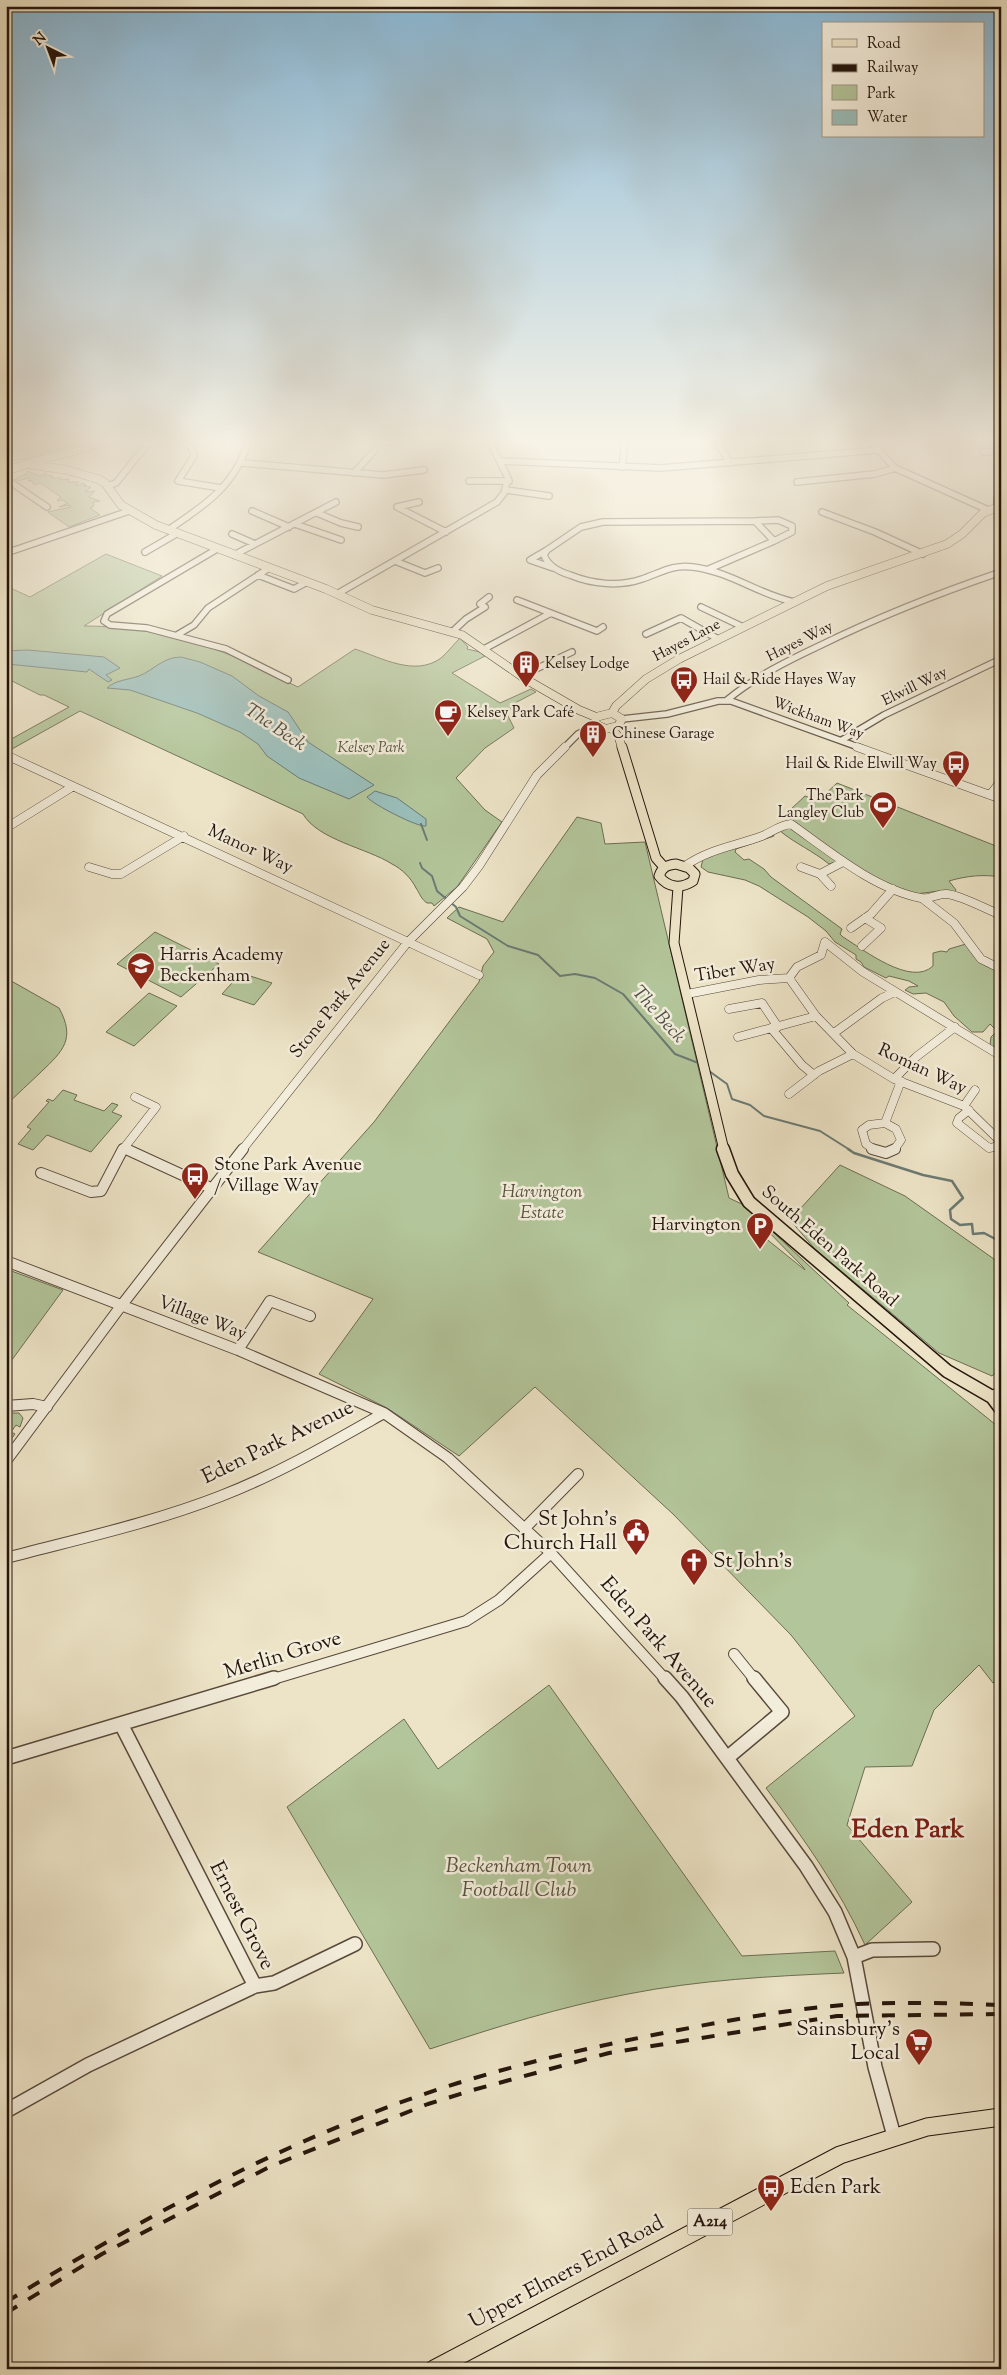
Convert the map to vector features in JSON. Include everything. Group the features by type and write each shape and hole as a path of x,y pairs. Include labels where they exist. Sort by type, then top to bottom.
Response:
{"main road":[{"path":"228,553 307,582 376,611 452,632 470,639 521,676 596,721 602,728 612,728 620,724 622,719 619,715 612,714 596,721"},
{"name":"Hayes Lane","path":"612,714 616,706 646,679 743,627 827,586 926,553"},
{"path":"612,728 619,738 656,858 664,867"},
{"path":"676,864 685,866 692,870 695,878 691,883 678,887 668,885 661,879 659,873 664,867 676,864"},
{"name":"South Eden Park Road","path":"678,887 679,901 672,931 704,1067 732,1172 743,1194 947,1371 970,1386 996,1394 1001,1409"},
{"name":"Upper Elmers End Road","path":"434,2369 840,2155 894,2136 927,2127 1001,2117"}],"street":[{"path":"211,553 107,614 103,619 110,625 147,628 226,650 288,680"},
{"path":"234,555 238,553"},
{"path":"337,594 408,553"},
{"path":"542,553 530,560 591,582 617,584 642,579 661,569 671,567 709,569 732,577 774,599 794,602"},
{"path":"545,553 546,561 556,568"},
{"path":"709,569 747,553"},
{"path":"395,560 425,573 438,568"},
{"path":"177,636 194,625 208,608 269,568"},
{"name":"Hayes Way","path":"727,700 785,663 851,631 908,605 1001,572"},
{"path":"258,576 294,589 307,582"},
{"path":"452,632 466,619 485,607 480,604 489,597"},
{"path":"774,599 779,610"},
{"path":"517,600 597,631 603,627"},
{"path":"701,607 743,627"},
{"path":"484,649 549,614"},
{"path":"646,634 680,618 718,640"},
{"path":"521,676 572,652"},
{"name":"Elwill Way","path":"842,740 884,715 1001,659"},
{"path":"622,719 667,714 727,700"},
{"name":"Wickham Way","path":"727,700 1001,799"},
{"name":"Stone Park Avenue","path":"6,1461 120,1306 213,1189 278,1103 407,943 457,894 479,866 537,775 571,740 596,721"},
{"name":"Manor Way","path":"6,755 72,787 184,836 407,943 479,975"},
{"path":"990,795 1001,781"},
{"path":"6,828 72,787"},
{"path":"685,866 704,854 733,843 764,835 771,830 789,824 796,826 862,874 893,889 923,899 954,923 981,959 1001,968"},
{"path":"89,867 112,874 121,874 184,836"},
{"path":"820,874 843,862"},
{"path":"801,867 820,874 831,886"},
{"path":"851,928 865,918 893,889"},
{"path":"923,899 937,894 948,894 1001,914"},
{"path":"862,946 881,928 865,918"},
{"path":"789,978 795,967 821,956 824,952 824,942 862,972 1001,1056"},
{"name":"Tiber Way","path":"686,994 703,993 759,980 789,978"},
{"name":"Roman Way","path":"789,978 816,1016 853,1054 898,1080 966,1108 1000,1142"},
{"path":"834,1034 882,998 895,992"},
{"path":"729,1009 762,1003 774,1028 802,1065 814,1075"},
{"path":"738,1037 816,1016"},
{"path":"886,1123 898,1080 916,1057 955,1027"},
{"path":"789,1094 814,1075 853,1054"},
{"path":"975,1090 957,1124 989,1148 995,1147 1000,1142"},
{"path":"41,1172 91,1192 101,1191 124,1148 156,1107 135,1098"},
{"path":"886,1123 896,1129 901,1140 897,1148 885,1153 870,1148 861,1135 862,1130 869,1125 886,1123"},
{"path":"124,1148 213,1189"},
{"name":"Village Way","path":"6,1261 238,1350 384,1413"},
{"path":"238,1350 270,1301 310,1316"},
{"path":"6,1406 33,1404 46,1407"},
{"name":"Eden Park Avenue","path":"6,1558 128,1525 221,1496 337,1440 384,1413 424,1443 448,1458 551,1553 682,1697 822,1890 844,1930 854,1957 875,2067 894,2136"},
{"path":"524,1528 578,1474"},
{"name":"Merlin Grove","path":"6,1758 466,1621 498,1600 551,1553"},
{"path":"727,1758 782,1712 734,1654"},
{"name":"Ernest Grove","path":"6,2111 88,2065 255,1986 121,1724"},
{"path":"255,1986 274,1983 355,1944"},
{"path":"854,1957 872,1950 933,1949"}],"green space":[{"name":"Kelsey Park","path":"106,554 162,576 84,626 154,632 188,640 230,655 298,687 355,649 398,664 420,666 441,658 460,638 468,647 467,649 480,652 485,656 452,673 500,703 531,689 536,692 515,703 507,714 514,728 485,748 456,778 485,810 502,822 457,887 434,906 432,903 427,903 409,877 399,868 382,858 320,831 303,814 80,711 12,749 6,745 6,742 69,707 6,678 6,586 30,597"},
{"name":"The Park Langley Club","path":"837,783 1001,848 1001,877 981,876 962,878 949,881 956,890 954,893 939,891 916,894 897,888 867,874 792,821 797,817 790,810 805,796 818,801"},
{"name":"Harvington Estate","path":"577,817 601,823 605,844 645,842 729,1198 744,1205 849,1303 847,1305 1001,1429 1001,1679 993,1683 979,1665 934,1710 912,1766 865,1767 847,1825 912,1902 865,1945 844,1904 820,1864 766,1788 855,1716 791,1635 673,1514 535,1387 459,1456 387,1408 319,1374 373,1299 258,1252 374,1122 479,982 483,966 494,952 487,939 447,918 459,907 503,922","holes":["758,1221 805,1270 749,1225"]},
{"path":"788,826 836,862 829,864 780,831"},
{"path":"773,833 774,836 736,849 735,852 744,860 749,859 764,869 771,877 842,929 840,934 843,937 875,957 900,969 913,972 924,971 933,966 933,953 947,952 949,949 966,944 980,962 1001,972 1001,1052 990,1045 991,1037 997,1031 990,1024 983,1032 972,1032 954,1016 944,1002 926,993 913,994 905,990 909,987 918,986 909,981 889,976 886,978 864,967 856,959 856,955 835,942 826,931 808,917 759,886 745,880 708,872 701,867 703,859"},
{"path":"155,932 219,964 181,997 117,964"},
{"path":"241,973 272,983 254,1005 222,994"},
{"path":"6,978 59,1008 64,1019 67,1036 65,1044 55,1058 6,1105"},
{"path":"149,993 177,1006 134,1046 106,1032"},
{"path":"63,1090 77,1095 74,1100 104,1111 112,1103 118,1105 112,1112 122,1116 91,1152 47,1135 33,1150 18,1144 31,1129 27,1127 49,1102 46,1101 48,1099 53,1101"},
{"path":"840,1165 905,1196 1001,1264 1001,1368 992,1376 939,1353 815,1249 790,1220"},
{"path":"6,1269 63,1290 6,1368"},
{"path":"6,1413 19,1413 23,1418 20,1427 16,1425 11,1432 15,1434 6,1446"},
{"name":"Beckenham Town Football Club","path":"549,1685 742,1956 835,1951 844,1973 763,1977 655,1989 578,2005 528,2018 430,2049 287,1807 404,1719 438,1769"}],"water":[{"path":"28,650 104,657 120,668 106,675 112,680 108,682 89,669 87,672 7,664 6,651"},
{"path":"181,657 200,662 232,676 259,696 288,712 308,742 374,785 349,799 299,778 267,756 258,744 240,732 197,713 130,690 107,688 118,682 139,676 164,661"},
{"path":"375,791 397,798 426,819 426,826 406,820 386,810 367,797"}],"waterway":[{"name":"The Beck","path":"421,824 427,840"},
{"name":"The Beck","path":"420,863 422,868 432,876 437,891 456,907 460,916 508,946 538,955 560,976 575,974 595,978 623,994 675,1054 701,1064"},
{"name":"The Beck","path":"709,1071 727,1084 732,1099 750,1105 764,1116 820,1131 850,1150"},
{"name":"The Beck","path":"848,1149 854,1153 923,1175 952,1181 963,1198 950,1210 951,1219 960,1225 972,1224 973,1234 984,1233 1001,1242"},
{"name":"The Beck","path":"1001,1246 1001,1255"}],"railway":[{"path":"6,2302 114,2238 226,2178 340,2126 458,2083 538,2061 619,2042 720,2022 789,2011 876,2003 1001,2005"},
{"path":"6,2313 102,2254 271,2166 428,2104 473,2090 609,2053 837,2016 1001,2014"}],"place":[{"name":"Kelsey Lodge","path":"526,688"},
{"name":"Hail & Ride Hayes Way","path":"684,704"},
{"name":"Kelsey Park Café","path":"448,737"},
{"name":"Chinese Garage","path":"593,758"},
{"name":"Hail & Ride Elwill Way","path":"956,788"},
{"name":"The Park Langley Club","path":"883,829"},
{"name":"Harris Academy Beckenham","path":"141,990"},
{"name":"Stone Park Avenue / Village Way","path":"195,1200"},
{"name":"Harvington","path":"760,1250"},
{"name":"St John's Church Hall","path":"636,1556"},
{"name":"St John's","path":"694,1586"},
{"name":"Sainsbury's Local","path":"919,2066"},
{"name":"Eden Park","path":"771,2212"}],"district":[{"name":"Eden Park","path":"908,1830"}]}
